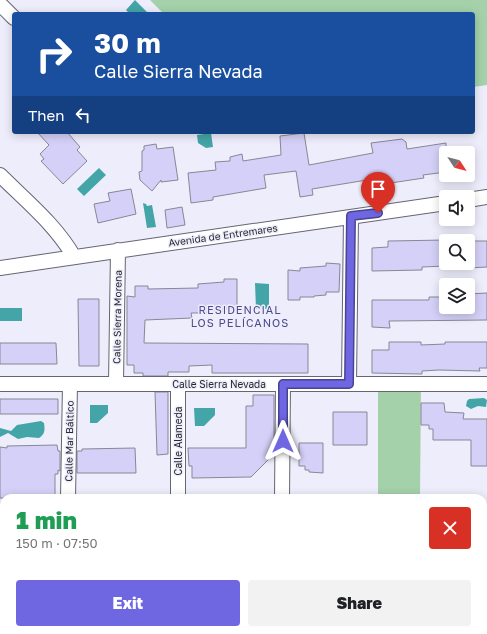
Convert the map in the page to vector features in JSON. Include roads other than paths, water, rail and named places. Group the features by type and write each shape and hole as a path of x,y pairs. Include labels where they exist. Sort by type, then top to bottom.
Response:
{"street":[{"path":"0,4 12,16"},
{"path":"0,175 54,228 67,244 74,257"},
{"path":"475,199 487,197"},
{"name":"Avenida de Entremares","path":"0,268 439,204"},
{"path":"349,384 351,216"},
{"name":"Calle Sierra Morena","path":"116,383 118,250"},
{"name":"Calle Sierra Nevada","path":"0,384 487,384"},
{"name":"Calle Mar Báltico","path":"68,494 70,384"},
{"name":"Calle Alameda","path":"178,384 178,494"},
{"path":"282,494 283,384"}],"district":[{"name":"RESIDENCIAL LOS PELÍCANOS","path":"240,315"}]}
